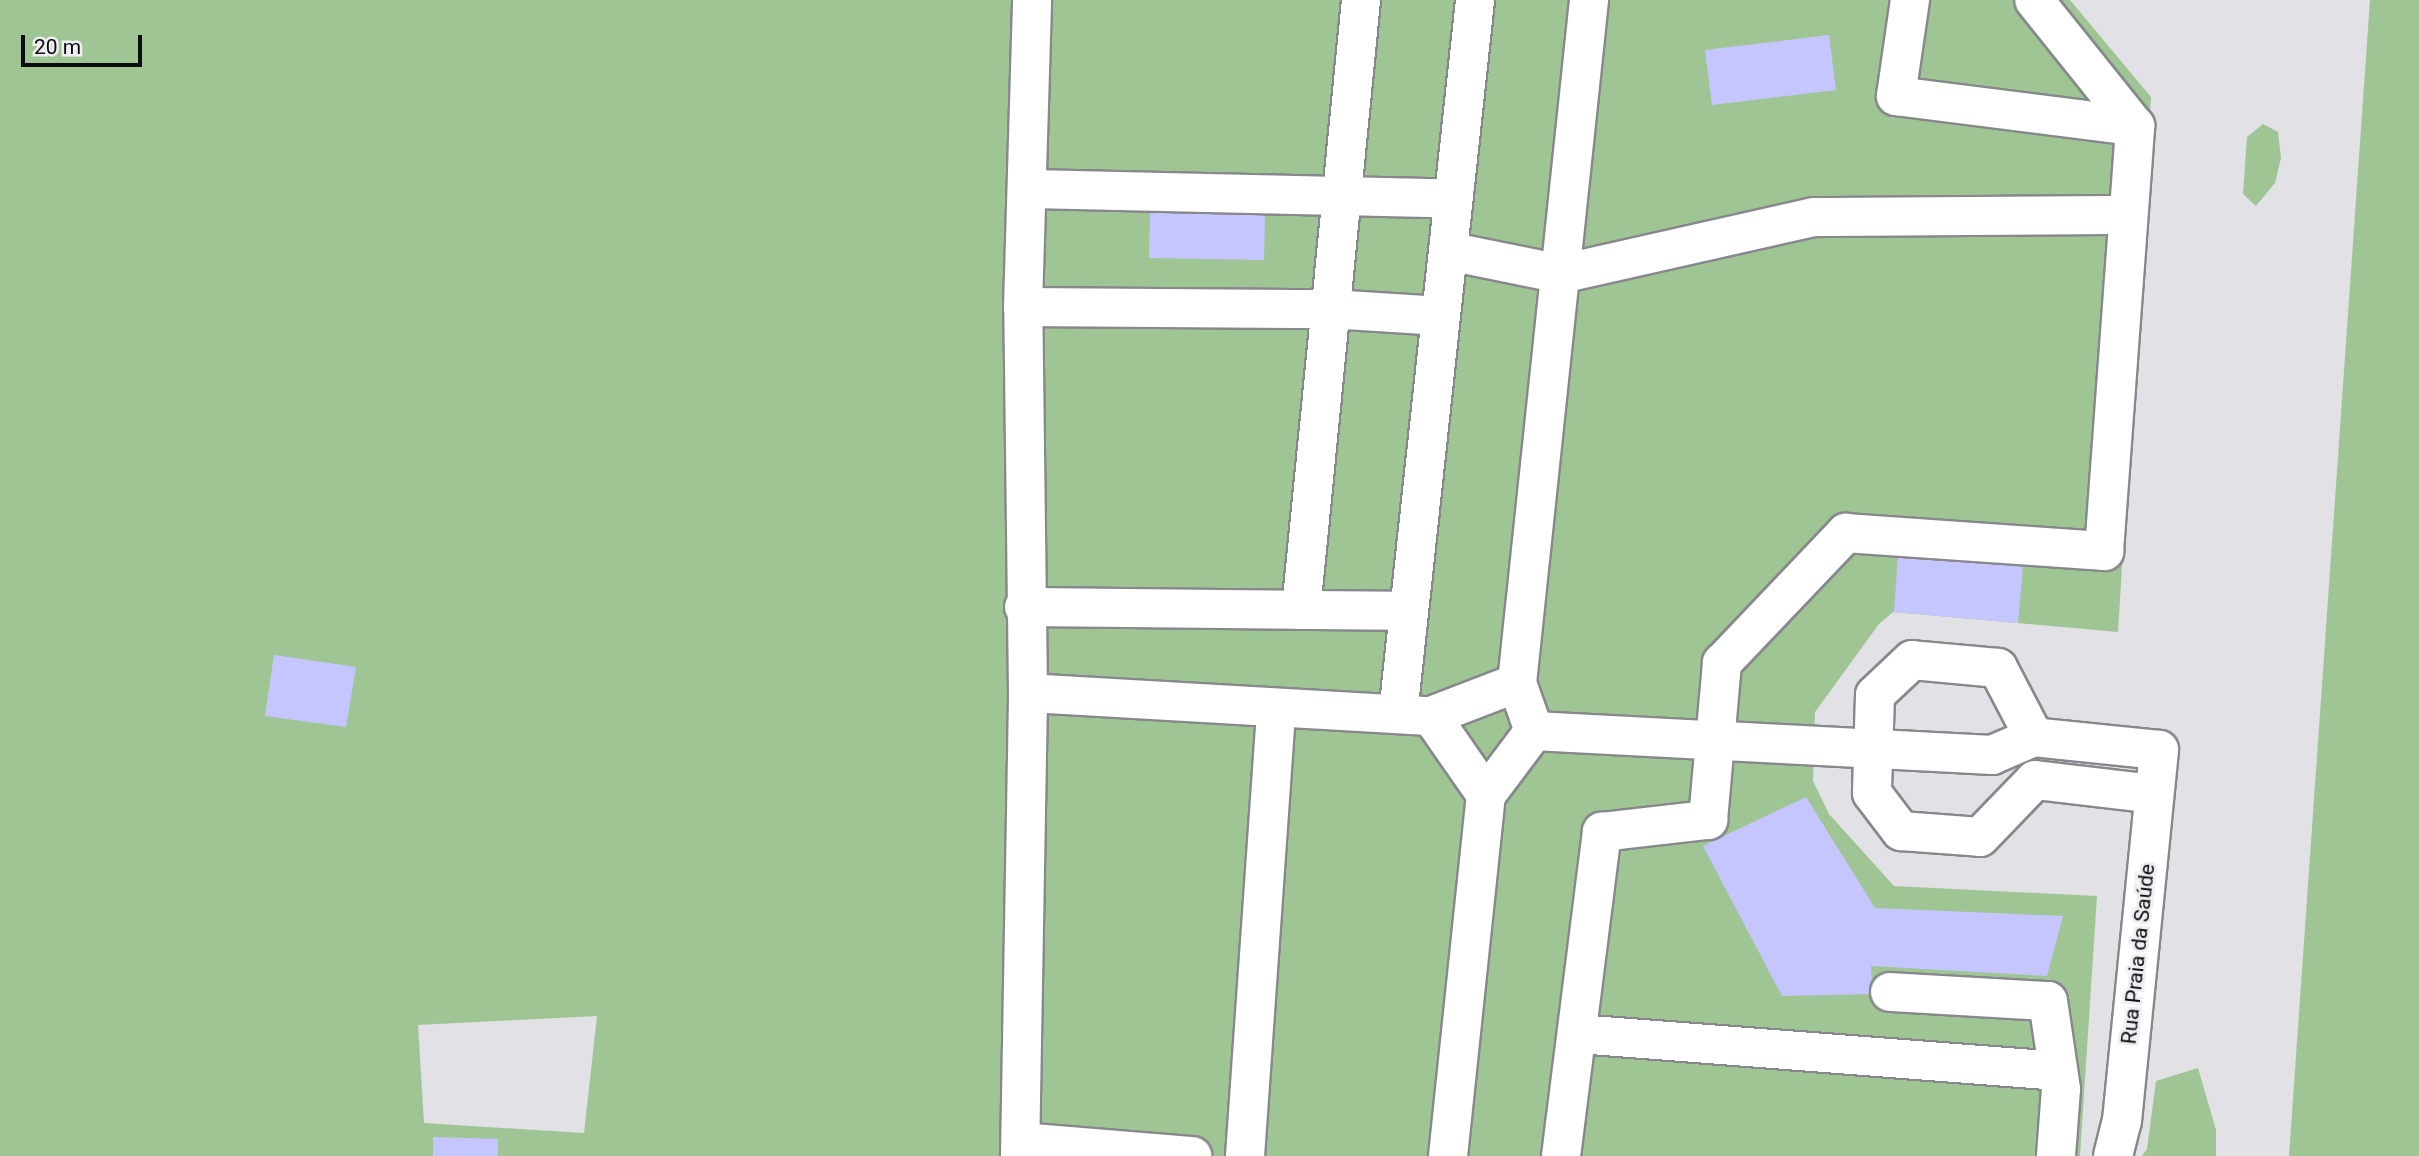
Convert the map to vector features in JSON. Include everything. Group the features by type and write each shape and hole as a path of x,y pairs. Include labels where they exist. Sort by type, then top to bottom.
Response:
{"lane":[{"path":"1032,0 1023,307 1024,607 1028,693 1021,1149 1192,1156"},
{"path":"1301,610 1361,0"},
{"path":"1475,0 1409,611 1414,715 1486,795"},
{"path":"1534,731 1517,683 1589,0"},
{"path":"1910,0 1896,96 2135,126"},
{"path":"1562,1156 1602,832 1708,820 1721,663 1846,533 2104,551 2135,126 2034,0"},
{"path":"1028,189 1454,200"},
{"path":"1448,251 1561,274 1814,217 2128,215"},
{"path":"1023,307 1329,309 1441,316"},
{"path":"1024,607 1409,611"},
{"path":"1992,755 2034,737 1998,668 1912,660 1875,695 1872,793 1901,831 1980,837 2035,780"},
{"path":"1028,693 1414,715 1517,683"},
{"path":"1245,1156 1276,708"},
{"path":"1534,731 1992,755 2035,780 2154,794"},
{"path":"1448,1156 1486,795 1534,731"},
{"name":"Rua Praia da Saúde","path":"2034,737 2159,750 2122,1121 2113,1156"},
{"path":"1890,992 2048,1001 2058,1071 2056,1156"},
{"path":"1578,1034 2058,1071"}],"green space":[{"path":"0,0 2070,0 2151,97 2118,632 1893,612 1879,624 1815,712 1813,781 1829,814 1894,886 2097,896 2080,1156 0,1156","holes":["597,1016 584,1133 424,1123 418,1025"]},
{"path":"2370,0 2419,0 2419,1156 2289,1156"},
{"path":"2263,124 2278,132 2281,158 2275,183 2256,206 2243,194 2247,137"},
{"path":"2198,1068 2216,1130 2216,1156 2142,1156 2147,1149 2156,1081"}],"building":[{"path":"1829,35 1836,90 1712,105 1705,50"},
{"path":"1150,212 1265,215 1264,260 1149,258"},
{"path":"1898,556 2023,566 2018,623 1894,612"},
{"path":"274,655 356,667 346,727 265,716"},
{"path":"1806,797 1875,908 2063,916 2047,976 1871,966 1873,994 1782,996 1703,846"},
{"path":"433,1137 498,1139 498,1156 433,1156"}]}
